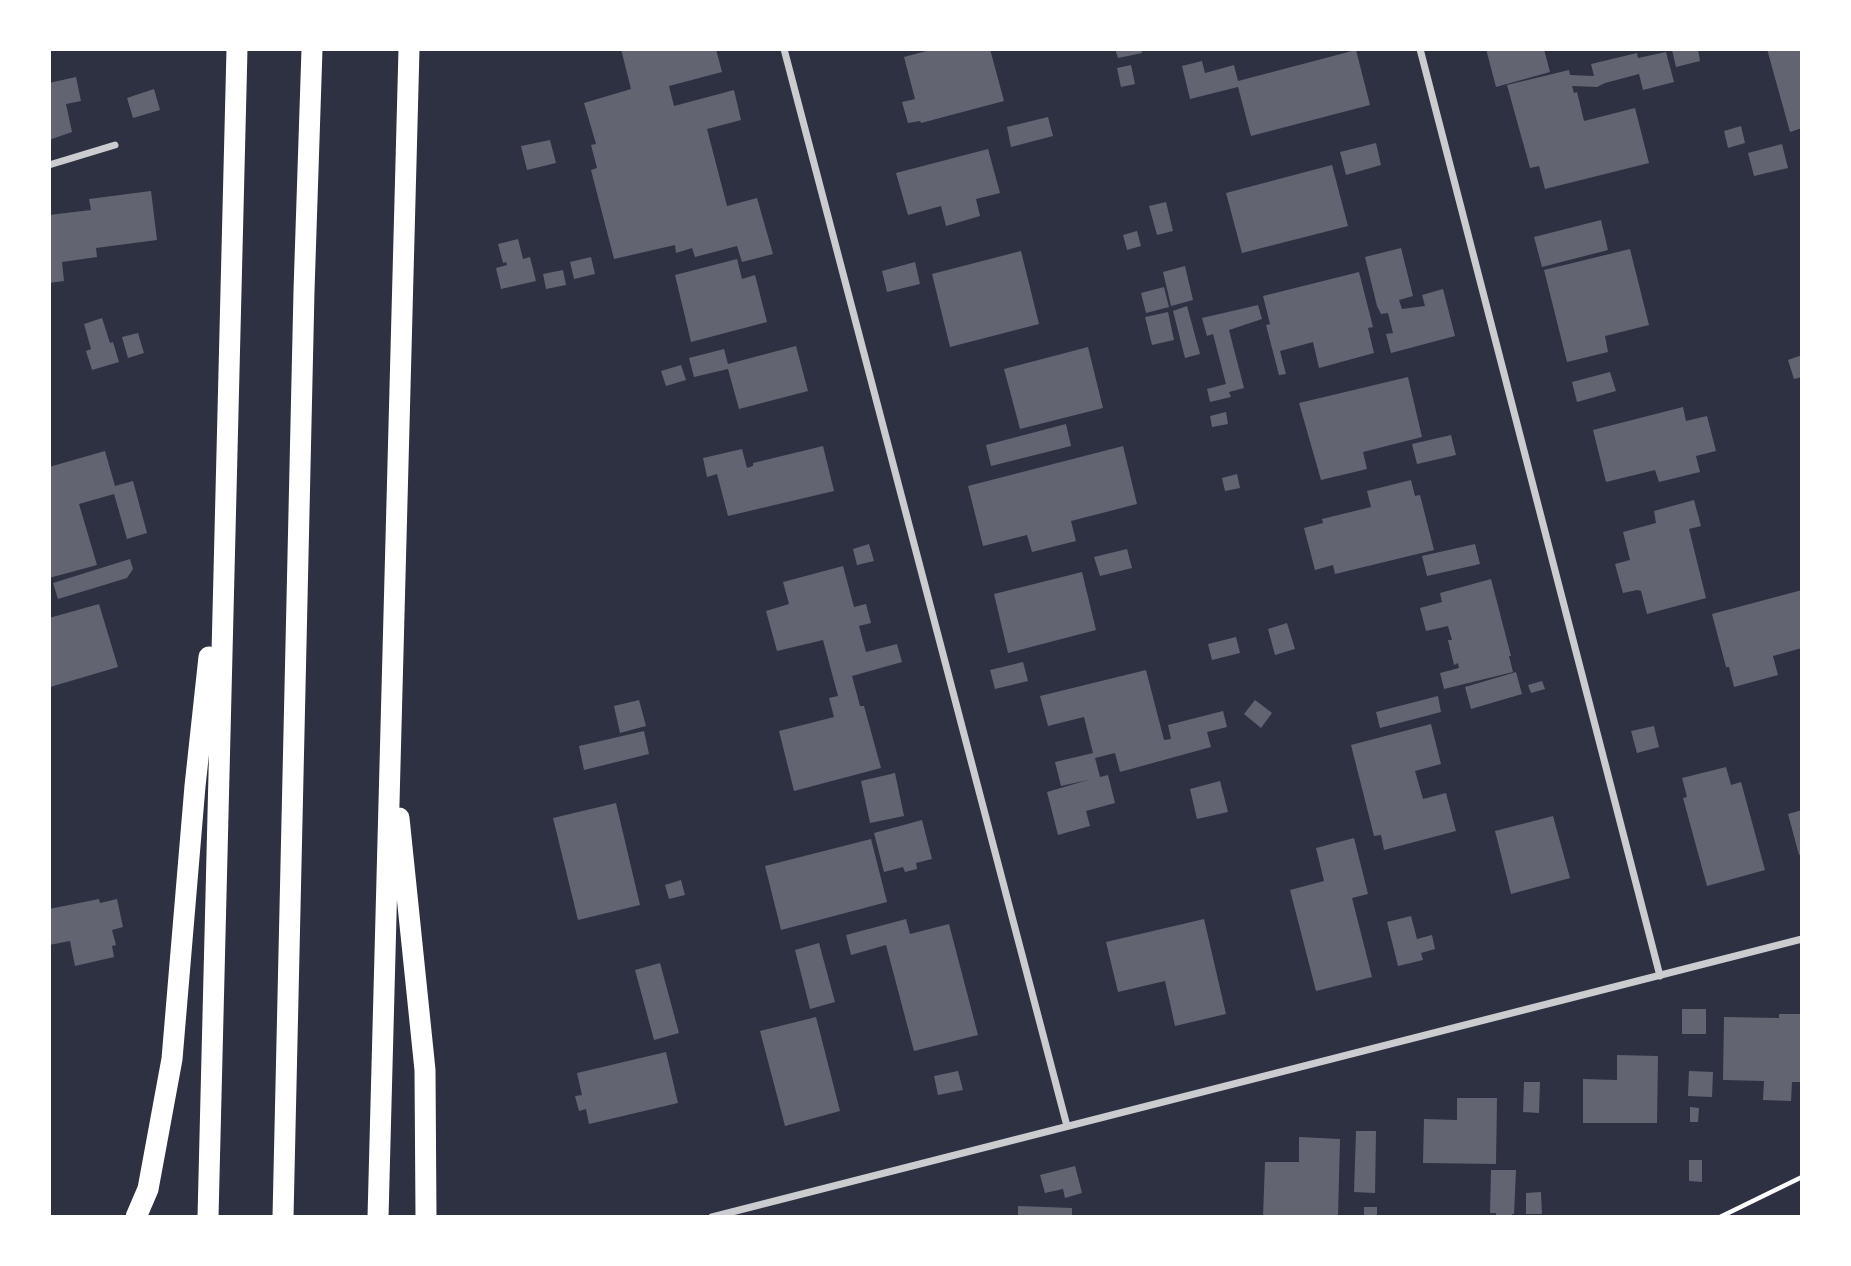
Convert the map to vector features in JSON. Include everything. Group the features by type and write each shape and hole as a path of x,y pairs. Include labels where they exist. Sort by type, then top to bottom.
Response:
{"highway":[{"path":"208,1217 237,49"},
{"path":"282,1217 312,49"},
{"path":"378,1217 409,49"},
{"path":"136,1217 148,1189 172,1059 195,786 224,516"},
{"path":"390,730 425,1070 426,1217"}],"street":[{"path":"784,49 1068,1126"},
{"path":"1420,49 1660,976"},
{"path":"49,165 115,145"},
{"path":"712,1217 1802,939"}],"path":[{"path":"1720,1217 1802,1177"}],"building":[{"path":"621,49 716,49 722,72 669,86 674,106 734,90 741,120 707,129 727,206 757,198 773,254 742,262 737,246 695,257 692,248 676,253 675,245 614,259 591,170 597,168 591,145 596,144 584,103 631,89"},
{"path":"934,49 990,49 1004,101 921,123 908,123 902,102 915,99 904,57"},
{"path":"1115,49 1141,49 1142,53 1118,58"},
{"path":"1486,49 1544,49 1550,72 1496,87"},
{"path":"1698,49 1700,61 1676,67 1672,50"},
{"path":"1767,49 1802,49 1802,128 1790,132"},
{"path":"1356,50 1370,105 1251,136 1238,87 1190,99 1182,66 1202,61 1205,73 1234,65 1238,81"},
{"path":"1666,52 1674,82 1643,90 1639,74 1597,87 1572,86 1574,93 1577,92 1584,121 1635,108 1649,163 1545,189 1539,166 1530,168 1507,85 1569,70 1570,75 1594,76 1591,64 1637,53 1638,58"},
{"path":"1131,65 1135,84 1121,87 1117,68"},
{"path":"76,77 81,101 66,104 72,132 49,140 49,83"},
{"path":"154,89 160,110 133,118 127,98"},
{"path":"1048,117 1053,136 1011,147 1007,127"},
{"path":"1741,126 1745,143 1728,148 1724,131"},
{"path":"550,140 556,163 527,170 521,146"},
{"path":"1376,143 1381,165 1346,175 1340,152"},
{"path":"1782,144 1788,168 1754,176 1748,153"},
{"path":"988,149 1000,193 976,199 980,216 946,226 941,206 908,215 896,173"},
{"path":"1332,165 1348,226 1242,253 1226,193"},
{"path":"151,191 157,240 96,248 97,257 62,262 64,281 49,283 49,215 91,210 89,199"},
{"path":"1166,202 1173,231 1157,235 1149,206"},
{"path":"1601,220 1608,250 1542,267 1534,237"},
{"path":"1137,231 1141,246 1127,250 1123,235"},
{"path":"518,239 523,259 530,257 536,281 501,289 496,268 507,265 506,262 503,263 498,244"},
{"path":"1401,248 1413,296 1399,300 1402,309 1425,306 1422,295 1443,289 1455,336 1391,353 1386,334 1393,333 1388,313 1381,314 1377,306 1365,257"},
{"path":"1630,249 1649,325 1605,336 1608,352 1567,362 1544,270"},
{"path":"1021,251 1039,324 950,347 932,274"},
{"path":"591,257 595,274 574,279 570,262"},
{"path":"737,259 742,279 755,275 767,322 691,342 675,275"},
{"path":"915,262 920,284 887,292 882,271"},
{"path":"1185,266 1193,300 1171,306 1163,272"},
{"path":"563,270 566,285 546,289 543,274"},
{"path":"1359,272 1373,327 1368,328 1374,353 1319,368 1313,342 1280,351 1286,374 1279,375 1266,325 1270,324 1263,296"},
{"path":"1164,287 1169,307 1146,313 1141,293"},
{"path":"1258,305 1262,319 1229,330 1244,388 1229,392 1231,397 1210,402 1207,389 1226,384 1213,334 1207,336 1202,318"},
{"path":"1187,306 1200,354 1185,358 1173,311"},
{"path":"1168,312 1174,340 1152,345 1145,317"},
{"path":"102,318 119,362 92,370 86,351 91,349 84,324"},
{"path":"138,333 144,353 128,358 122,337"},
{"path":"796,346 808,391 739,409 728,369 694,377 689,358 724,349 728,364"},
{"path":"1088,347 1103,408 1020,429 1004,369"},
{"path":"1802,355 1802,377 1794,379 1788,360"},
{"path":"681,365 686,380 666,386 661,371"},
{"path":"1610,372 1616,391 1577,402 1572,382"},
{"path":"1408,377 1422,437 1363,452 1367,469 1321,480 1299,403"},
{"path":"1683,407 1686,421 1707,416 1716,451 1696,456 1700,472 1659,482 1655,470 1606,482 1593,430"},
{"path":"1226,412 1228,424 1212,427 1210,416"},
{"path":"1066,424 1071,446 991,466 986,445"},
{"path":"1451,435 1456,455 1417,464 1412,444"},
{"path":"823,446 834,491 728,516 717,474 707,477 703,458 742,449 747,468 753,466 753,463"},
{"path":"1123,446 1137,504 1071,521 1076,541 1032,552 1027,535 983,546 968,486"},
{"path":"105,451 115,486 133,481 147,533 127,539 114,494 79,504 97,565 49,578 49,467"},
{"path":"1237,474 1240,488 1225,491 1222,478"},
{"path":"1411,480 1415,496 1420,495 1434,550 1335,574 1333,565 1315,570 1304,528 1323,523 1322,519 1371,507 1367,491"},
{"path":"1694,500 1701,526 1689,529 1706,598 1647,614 1641,591 1623,593 1615,564 1630,560 1623,532 1656,523 1654,511"},
{"path":"869,544 874,561 857,565 853,549"},
{"path":"1475,544 1480,564 1427,576 1422,556"},
{"path":"1127,549 1132,568 1100,576 1094,557"},
{"path":"130,559 133,569 127,578 58,599 53,583"},
{"path":"843,566 854,607 866,604 871,623 859,626 866,652 897,644 902,662 852,676 860,706 864,706 881,768 794,791 779,731 834,717 829,698 838,696 823,640 777,651 766,611 789,604 783,582"},
{"path":"1082,572 1096,630 1008,653 994,594"},
{"path":"1491,579 1513,672 1444,689 1440,673 1459,668 1458,663 1454,665 1448,640 1452,640 1448,626 1426,631 1420,608 1442,602 1440,593"},
{"path":"1802,590 1802,648 1773,656 1778,675 1734,687 1712,614"},
{"path":"99,604 118,667 50,687 49,618"},
{"path":"1287,623 1295,649 1275,655 1268,629"},
{"path":"1236,637 1240,653 1212,660 1208,644"},
{"path":"1023,662 1028,681 995,689 990,670"},
{"path":"1146,670 1164,740 1171,739 1168,725 1223,711 1227,727 1207,732 1211,747 1120,772 1115,753 1095,758 1100,777 1108,775 1115,803 1086,811 1090,826 1058,835 1047,792 1088,780 1061,786 1055,762 1093,753 1084,717 1048,726 1040,696"},
{"path":"1516,672 1522,694 1471,709 1465,687"},
{"path":"1542,681 1545,689 1531,693 1528,685"},
{"path":"1438,696 1441,712 1380,728 1376,712"},
{"path":"639,700 646,726 620,733 614,706"},
{"path":"1255,700 1272,713 1261,728 1244,714"},
{"path":"1431,724 1441,764 1415,771 1423,799 1446,793 1456,831 1384,850 1381,835 1374,836 1351,745"},
{"path":"1654,726 1659,747 1637,753 1631,731"},
{"path":"644,731 649,754 584,770 579,746"},
{"path":"1726,767 1731,785 1741,782 1765,870 1707,886 1683,798 1687,797 1682,778"},
{"path":"895,773 904,816 870,823 861,781"},
{"path":"1220,781 1228,812 1197,819 1190,789"},
{"path":"616,803 640,905 578,920 553,818"},
{"path":"1802,810 1802,854 1799,855 1788,814"},
{"path":"1553,816 1570,878 1511,894 1495,831"},
{"path":"922,820 932,859 916,863 917,869 905,872 903,867 884,872 874,833"},
{"path":"1354,838 1368,894 1352,898 1372,977 1316,991 1290,890 1324,881 1316,848"},
{"path":"871,839 887,902 781,930 765,866"},
{"path":"681,880 685,895 669,899 665,885"},
{"path":"99,899 100,903 117,899 123,927 112,930 116,945 112,946 114,957 75,966 70,941 49,945 49,909"},
{"path":"1411,916 1417,939 1432,935 1435,949 1421,953 1423,960 1398,966 1387,922"},
{"path":"906,919 910,934 949,924 978,1035 914,1051 886,945 851,955 846,935"},
{"path":"1204,919 1226,1014 1175,1026 1165,981 1118,992 1106,942"},
{"path":"819,943 835,1002 810,1009 795,950"},
{"path":"660,963 679,1033 654,1040 635,970"},
{"path":"1682,1009 1706,1009 1706,1034 1682,1034"},
{"path":"1779,1014 1802,1014 1802,1082 1792,1082 1791,1101 1763,1100 1764,1081 1723,1080 1724,1017 1779,1018"},
{"path":"816,1017 840,1111 785,1126 760,1031"},
{"path":"666,1052 678,1103 589,1124 586,1109 579,1111 575,1096 582,1095 577,1073"},
{"path":"1617,1055 1658,1056 1657,1123 1583,1123 1583,1079 1617,1080"},
{"path":"958,1071 963,1090 938,1095 934,1076"},
{"path":"1689,1071 1713,1072 1712,1097 1688,1096"},
{"path":"1524,1082 1540,1082 1539,1113 1523,1112"},
{"path":"1457,1098 1497,1098 1496,1164 1423,1163 1424,1119 1457,1120"},
{"path":"1690,1107 1699,1108 1698,1122 1690,1122"},
{"path":"1356,1131 1376,1131 1375,1193 1354,1192"},
{"path":"1299,1137 1340,1139 1338,1217 1263,1217 1265,1162 1299,1162"},
{"path":"1689,1160 1702,1160 1702,1182 1689,1181"},
{"path":"1075,1166 1082,1193 1065,1198 1063,1189 1045,1193 1040,1175"},
{"path":"1491,1170 1516,1170 1512,1217 1496,1217 1496,1213 1490,1213"},
{"path":"1541,1192 1542,1214 1526,1214 1526,1193"},
{"path":"1018,1206 1072,1208 1072,1217 1018,1217"},
{"path":"1364,1207 1377,1207 1377,1217 1364,1217"}]}
